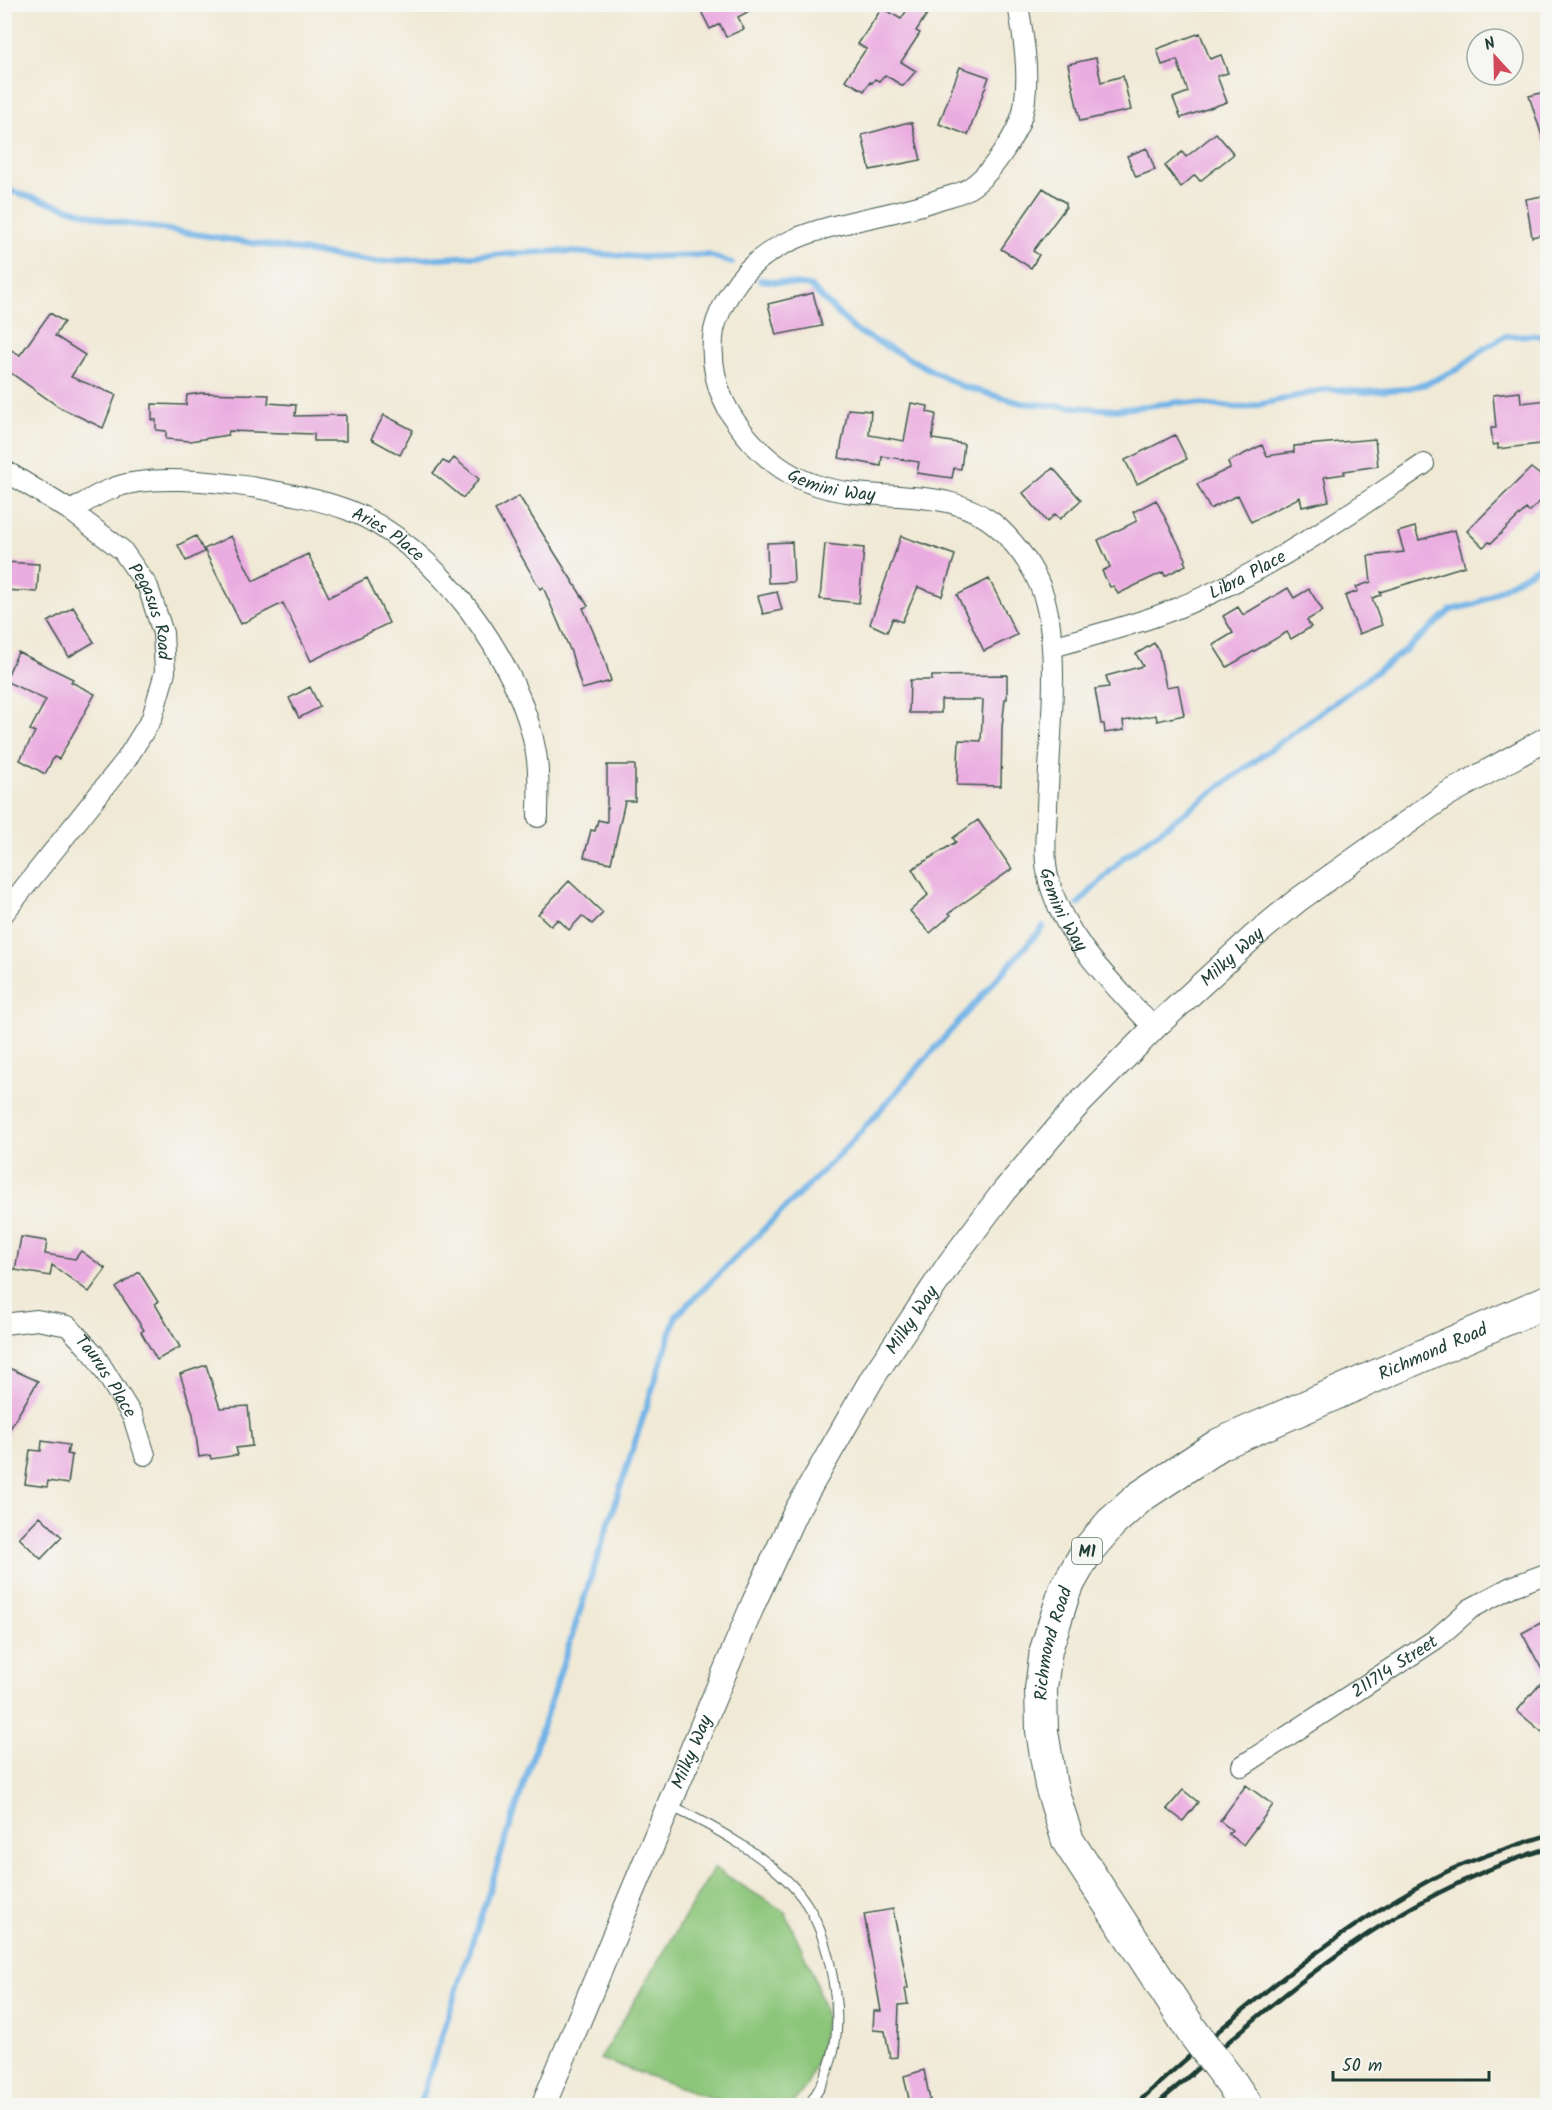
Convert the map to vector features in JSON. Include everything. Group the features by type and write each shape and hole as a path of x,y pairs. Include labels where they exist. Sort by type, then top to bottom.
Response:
{"highway":[{"name":"Richmond Road","path":"1239,2095 1191,2031 1068,1841 1051,1786 1042,1731 1041,1689 1046,1650 1065,1590 1087,1551 1112,1523 1140,1497 1212,1449 1548,1301"}],"street":[{"name":"Gemini Way","path":"1018,4 1026,55 1025,101 1016,132 997,163 967,189 923,206 832,228 784,243 757,260 737,282 722,306 714,330 714,373 728,410 743,432 763,455 785,471 814,485 953,502 980,513 1005,533 1029,565 1044,596 1053,647 1046,840 1048,879 1062,915 1083,951 1154,1028"},
{"name":"Libra Place","path":"1053,647 1162,614 1220,589 1320,533 1424,464"},
{"name":"Pegasus Road","path":"4,470 71,511 122,550 148,587 163,633 165,672 152,718 126,760 4,913"},
{"name":"Aries Place","path":"71,511 112,488 180,480 218,482 302,496 350,511 402,541 445,582 491,639 519,700 536,753 538,817"},
{"name":"Milky Way","path":"543,2106 754,1602 795,1513 873,1377 949,1264 1004,1191 1076,1107 1154,1028 1298,900 1446,795 1548,738"},
{"name":"Taurus Place","path":"4,1324 37,1320 68,1326 94,1354 133,1417 146,1455"},
{"name":"211714 Street","path":"1242,1766 1436,1639 1470,1609 1510,1587 1548,1573"}],"lane":[{"path":"670,1806 699,1819 743,1846 790,1884 806,1903 823,1936 839,2020 834,2050 826,2074 808,2106"}],"green space":[{"path":"714,1868 785,1912 814,1976 826,2017 820,2050 808,2083 792,2105 731,2105 600,2059"}],"building":[{"path":"716,4 762,4 738,17 744,29 726,37 720,24 710,29 701,11"},
{"path":"911,4 919,4 929,11 916,31 920,33 901,62 916,71 903,86 885,75 879,81 875,79 872,83 870,82 864,91 845,80 866,49 858,44 882,8 901,19"},
{"path":"1200,33 1210,59 1221,55 1228,73 1217,76 1227,102 1181,118 1173,98 1188,92 1177,60 1162,65 1157,49"},
{"path":"1096,58 1101,82 1123,76 1131,110 1080,121 1068,64"},
{"path":"960,67 989,77 968,135 939,124"},
{"path":"1548,91 1548,141 1544,142 1529,96"},
{"path":"912,123 921,160 870,170 862,135"},
{"path":"1216,133 1234,154 1200,181 1195,175 1181,187 1165,166 1182,152 1186,157"},
{"path":"1147,148 1155,170 1136,177 1127,156"},
{"path":"1043,188 1066,203 1066,207 1033,251 1039,255 1031,268 1001,249"},
{"path":"1548,195 1548,233 1532,237 1526,199"},
{"path":"813,293 822,326 776,335 768,304"},
{"path":"50,313 64,322 55,336 85,355 71,377 116,395 103,428 59,407 4,368 4,346 20,355"},
{"path":"1520,392 1521,403 1548,400 1548,443 1498,449 1498,444 1493,445 1491,428 1496,428 1493,395"},
{"path":"202,393 269,395 268,403 296,405 295,416 346,415 346,441 314,441 314,434 229,431 228,435 190,441 166,439 166,431 156,430 156,420 152,420 152,404 186,405 187,395"},
{"path":"911,403 928,406 927,412 936,414 932,439 964,444 961,469 954,468 952,478 917,473 919,462 882,456 881,466 839,458 848,409 871,411 869,435 904,441"},
{"path":"384,415 413,430 400,455 371,439"},
{"path":"1175,435 1187,459 1137,484 1125,460"},
{"path":"1375,439 1378,466 1344,471 1345,474 1324,477 1329,501 1302,507 1300,497 1251,522 1238,495 1210,509 1197,484 1230,468 1228,462 1262,445 1267,456 1294,452 1294,446"},
{"path":"454,458 479,479 463,498 433,473 443,461 449,464"},
{"path":"1053,468 1081,500 1060,519 1055,514 1047,522 1023,493"},
{"path":"1531,468 1548,481 1548,494 1529,512 1526,509 1491,543 1483,547 1467,531"},
{"path":"519,496 588,606 583,608 604,657 611,681 582,689 571,652 543,587 540,589 495,510"},
{"path":"1156,500 1186,559 1184,561 1186,565 1165,576 1163,572 1118,594 1114,586 1110,587 1102,571 1110,567 1098,540 1137,521 1133,512"},
{"path":"1415,527 1419,540 1455,530 1465,566 1380,592 1381,595 1372,598 1382,625 1359,634 1345,596 1358,591 1356,587 1371,582 1368,556 1404,552 1398,532"},
{"path":"196,536 204,552 186,561 178,545"},
{"path":"231,536 253,581 308,554 329,597 367,578 389,623 311,661 283,603 241,624 204,549"},
{"path":"901,536 955,555 942,596 918,587 902,622 893,618 887,632 870,624"},
{"path":"792,542 794,582 768,583 767,543"},
{"path":"825,544 864,548 859,603 820,599"},
{"path":"4,562 39,564 37,592 4,590"},
{"path":"989,579 1017,635 984,651 957,595"},
{"path":"1288,588 1294,598 1309,589 1323,611 1307,620 1311,627 1291,639 1287,632 1227,667 1213,645 1233,633 1223,616 1238,607 1243,615"},
{"path":"777,592 782,610 763,614 758,596"},
{"path":"73,607 94,642 69,657 48,622"},
{"path":"1154,643 1159,651 1166,687 1178,685 1184,715 1157,721 1156,715 1123,721 1124,730 1105,733 1104,724 1101,724 1095,689 1109,687 1106,676 1143,666 1136,654"},
{"path":"18,652 73,679 71,682 95,694 59,759 54,757 45,774 20,760 35,732 30,730 46,700 5,681"},
{"path":"1007,675 1007,699 1005,699 1002,727 1001,786 957,785 959,740 981,741 983,700 941,700 941,713 909,713 910,680 932,680 932,676"},
{"path":"310,687 320,707 299,718 289,698"},
{"path":"607,765 635,765 635,801 625,801 611,863 584,857 591,830 595,831 598,820 607,822"},
{"path":"978,820 1012,869 949,913 951,915 930,933 910,911 928,895 912,869 956,842 953,838"},
{"path":"569,881 603,913 592,924 582,916 569,930 558,919 551,926 538,914"},
{"path":"21,1237 47,1241 45,1254 75,1259 81,1251 106,1269 89,1292 52,1265 50,1276 15,1270"},
{"path":"139,1272 158,1302 155,1304 180,1347 157,1360 141,1332 144,1330 116,1288"},
{"path":"206,1365 220,1408 248,1406 252,1446 236,1448 238,1455 211,1459 210,1455 199,1457 193,1414 180,1374"},
{"path":"9,1368 38,1381 4,1439 4,1377"},
{"path":"42,1441 69,1445 67,1454 72,1455 68,1484 48,1481 47,1487 25,1484 30,1450 41,1451"},
{"path":"40,1516 62,1537 41,1559 19,1538"},
{"path":"1548,1619 1548,1737 1517,1711 1546,1677 1522,1633"},
{"path":"1246,1785 1273,1805 1243,1845 1228,1834 1232,1830 1220,1821"},
{"path":"1183,1790 1198,1802 1183,1821 1167,1809"},
{"path":"893,1909 908,1988 905,1989 908,2004 899,2005 897,2057 890,2058 885,2031 873,2030 874,2011 881,2011 864,1914"},
{"path":"924,2070 930,2100 910,2104 904,2076"}],"waterway":[{"path":"4,189 111,221 374,262 557,251 640,257 708,255 732,263"},
{"path":"760,280 810,286 855,330 961,386 1021,403 1116,410 1179,402 1244,408 1328,389 1366,392 1403,389 1426,384 1458,369 1505,336 1538,335 1548,339"},
{"path":"1078,904 1123,858 1407,649 1451,610 1476,604 1548,561"},
{"path":"419,2106 676,1316 848,1146 1043,927"}],"railway":[{"path":"1134,2106 1275,1984 1349,1929 1442,1874 1486,1855 1548,1835"},
{"path":"1155,2106 1291,1989 1385,1923 1435,1894 1489,1869 1548,1848"}]}
